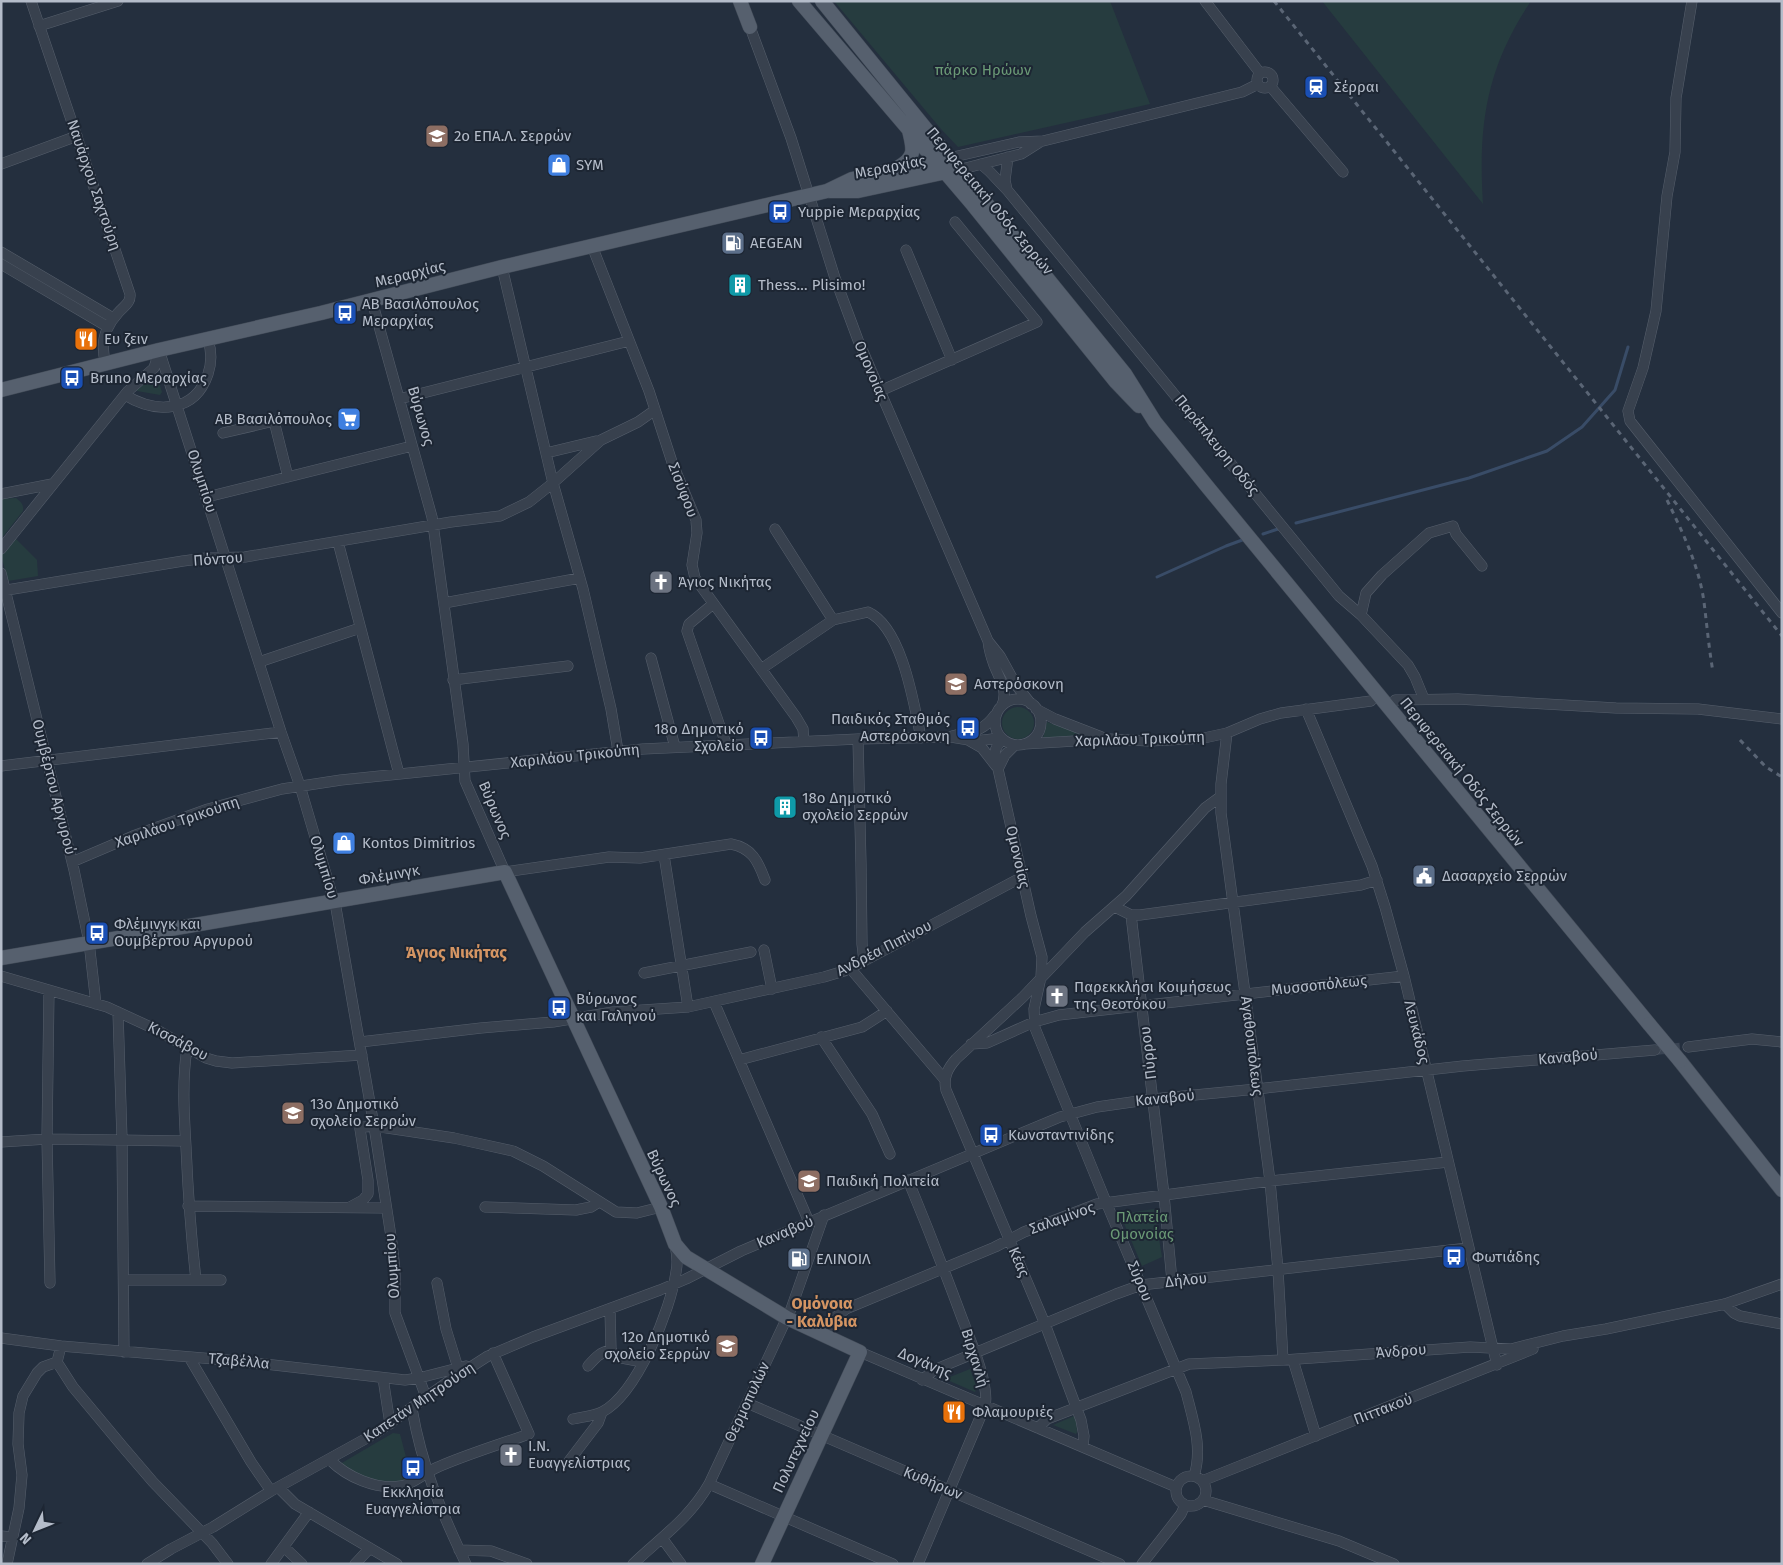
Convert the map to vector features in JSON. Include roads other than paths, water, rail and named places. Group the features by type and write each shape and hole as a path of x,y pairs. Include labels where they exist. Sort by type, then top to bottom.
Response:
{"main road":[{"path":"740,1 750,27"},
{"name":"Περιφερειακή Οδός Σερρών","path":"799,1 909,130 942,160"},
{"name":"Περιφερειακή Οδός Σερρών","path":"822,1 942,160 1125,374 1155,422 1680,1061 1782,1190"},
{"path":"898,168 908,162 912,156 913,150 909,130"},
{"name":"Μεραρχίας","path":"1,390 160,350 372,301 592,246 810,195 826,191 852,179 942,160"},
{"name":"Μεραρχίας","path":"826,191 858,191 952,171"},
{"name":"Φλέμινγκ","path":"1,958 505,872"},
{"name":"Βύρωνος","path":"505,872 661,1207 675,1244"},
{"name":"Δογάνης","path":"675,1244 684,1255 787,1318 860,1352"},
{"name":"Πολυτεχνείου","path":"762,1564 860,1352"}],"street":[{"name":"Ναυάρχου Σαχτούρη","path":"31,1 130,294 129,302 110,322"},
{"path":"39,26 118,1"},
{"path":"1205,1 1260,73"},
{"path":"1692,1 1676,98 1675,152 1667,196 1656,311 1644,368 1628,411 1630,421 1782,613"},
{"name":"Ομονοίας","path":"750,27 789,130 842,297 880,391 988,641 992,659 1004,689 1004,699 999,710"},
{"path":"1265,71 1270,74 1273,78 1270,86 1262,88 1258,84 1256,80 1260,73 1265,71"},
{"name":"Μεραρχίας","path":"942,160 1019,142 1043,141 1242,92 1258,84"},
{"path":"1270,86 1343,172"},
{"path":"1,164 77,136"},
{"name":"Μεραρχίας","path":"952,171 1021,154 1043,141"},
{"path":"1008,157 1005,180 1008,191"},
{"name":"Παράπλευρη Οδός","path":"980,164 1008,191 1339,596 1361,615 1408,665 1424,699"},
{"path":"880,391 1037,322 955,222"},
{"name":"Σισύφου","path":"592,246 649,391 672,462 696,520 697,533 692,558 693,573 712,604 800,723 804,741"},
{"path":"906,250 952,360"},
{"path":"1,252 110,322"},
{"path":"1,264 110,322"},
{"path":"502,268 553,483 580,578 609,702 618,752"},
{"name":"Βύρωνος","path":"372,301 433,524 464,753 463,767 466,785 505,872"},
{"path":"106,364 103,343 110,322"},
{"path":"125,395 150,405 164,407 178,406 192,399 203,386 211,361 211,349 208,340"},
{"path":"399,399 629,341"},
{"path":"1,549 125,395 154,368 158,362 160,350"},
{"name":"Ολυμπίου","path":"160,350 281,732 300,786 334,901 374,1126 394,1259 396,1313 426,1397"},
{"path":"546,453 601,440 655,410"},
{"path":"223,433 274,421 288,477"},
{"name":"Πόντου","path":"3,590 183,561 206,558 245,558 433,524 500,516 529,502 601,440"},
{"path":"206,497 412,446"},
{"path":"1,494 52,484"},
{"path":"1361,615 1366,593 1382,574 1429,533 1453,526 1456,534 1482,566"},
{"path":"775,529 833,620"},
{"path":"338,542 398,774"},
{"name":"Ουμβέρτου Αργυρού","path":"1,573 3,590 72,862 89,942 96,1004"},
{"path":"444,603 580,578"},
{"path":"712,604 689,624 687,631 726,744"},
{"path":"761,669 833,620 868,612 876,616 898,648 921,738"},
{"path":"259,662 360,628"},
{"path":"967,740 985,751 998,770 1005,756 1020,744 1031,741 1039,730 1040,722 1034,707 1016,685 1000,656 988,641"},
{"path":"650,658 675,747"},
{"path":"454,680 568,666"},
{"path":"951,737 980,730 990,722 999,710 1012,700 1025,701 1056,719 1109,739"},
{"path":"1394,700 1495,701 1616,708 1698,709 1782,719"},
{"name":"Χαριλάου Τρικούπη","path":"1020,744 1109,739 1191,739 1226,733 1270,716 1306,709 1371,701"},
{"name":"Λευκάδος","path":"1306,709 1377,880 1404,976 1497,1364"},
{"path":"999,710 995,718 996,729 1002,739 1020,744"},
{"path":"1,766 281,732"},
{"name":"Αγαθουπόλεως","path":"1226,733 1220,797 1270,1181 1288,1360 1316,1436"},
{"name":"Χαριλάου Τρικούπη","path":"72,862 134,836 200,812 263,794 300,786 463,767 675,747 858,739 951,737 967,740 1002,739"},
{"path":"858,739 862,864 861,936 864,961"},
{"name":"Ομονοίας","path":"1002,739 995,750 994,759 1042,958 1041,977"},
{"path":"945,1080 946,1072 951,1065 971,1044 1019,1001 1085,932 1144,878 1205,808 1220,797"},
{"name":"Φλέμινγκ","path":"505,872 609,857 633,859 726,844 743,847 754,855 760,864 765,880"},
{"path":"664,855 682,965 684,1007"},
{"name":"Ανδρέα Πιπίνου","path":"360,1042 480,1028 553,1022 613,1012 684,1007 824,977 864,961 1022,878"},
{"path":"1115,906 1131,915 1140,915 1361,885 1377,880"},
{"name":"Πύρρου","path":"1131,915 1164,1195 1172,1281"},
{"path":"764,950 772,989"},
{"path":"644,973 751,952"},
{"path":"850,968 945,1080"},
{"name":"Κισσάβου","path":"1,976 118,1012 157,1030 211,1060 232,1063 362,1055"},
{"name":"Μυσσοπόλεως","path":"971,1044 991,1042 1034,1022 1059,1015 1404,976"},
{"name":"Σύρου","path":"1041,977 1035,1001 1034,1022 1040,1042 1186,1392 1197,1436 1198,1478"},
{"path":"49,992 47,1139 50,1284"},
{"path":"714,1002 809,1222"},
{"path":"739,1060 862,1027 887,1011"},
{"path":"118,1012 122,1139 124,1352"},
{"path":"821,1037 872,1114 890,1154"},
{"path":"1688,1047 1752,1039 1782,1042"},
{"path":"188,1048 184,1068 183,1093 188,1206 196,1280"},
{"name":"Καναβού","path":"706,1269 741,1251 824,1215 1070,1113 1153,1099 1463,1066 1656,1050"},
{"name":"Κέας","path":"945,1080 946,1090 1045,1324 1077,1408 1084,1431 1083,1447"},
{"path":"350,1207 366,1198 368,1194 368,1180 360,1129 374,1126 454,1138 513,1151 548,1169 612,1211 637,1213 661,1207"},
{"path":"1,1142 47,1139 185,1141"},
{"name":"Σαλαμίνος","path":"823,1335 833,1319 842,1310 944,1268 1024,1232 1090,1206 1106,1202 1270,1181 1448,1162"},
{"name":"Βιρχανλή","path":"908,1180 944,1268 975,1354 986,1392 985,1406 918,1564"},
{"path":"485,1207 576,1210 591,1207 600,1202"},
{"path":"188,1206 386,1208"},
{"name":"Θερμοπυλών","path":"633,1564 691,1511 709,1484 787,1318 824,1215"},
{"path":"573,1419 602,1412 615,1402 632,1381 654,1341 666,1311 677,1268 675,1244"},
{"name":"Δήλου","path":"922,1380 934,1370 1110,1296 1141,1285 1468,1248"},
{"name":"Καπετάν Μητρούση","path":"146,1564 390,1424 426,1397 493,1353 674,1284 706,1269"},
{"path":"1771,1287 1782,1278"},
{"path":"124,1280 221,1280"},
{"path":"437,1283 446,1329 458,1368"},
{"path":"1771,1287 1782,1284"},
{"name":"Άνδρου","path":"1038,1428 1048,1420 1077,1408 1177,1368 1194,1364 1288,1360 1470,1347 1511,1349 1563,1336 1725,1304 1771,1287"},
{"path":"1725,1304 1740,1316 1782,1324"},
{"path":"610,1309 611,1350 616,1357 643,1362"},
{"name":"Πιττακού","path":"1198,1478 1316,1436 1563,1336"},
{"name":"Τζαβέλλα","path":"1,1338 61,1346 281,1365 405,1380 474,1364"},
{"path":"61,1346 57,1362 73,1387 152,1482 202,1532 228,1564"},
{"path":"588,1366 604,1351 611,1350"},
{"name":"Δογάνης","path":"860,1352 1176,1487"},
{"path":"330,1460 343,1470 372,1483 389,1486 406,1485 426,1472 450,1462 529,1434 493,1353"},
{"path":"189,1357 251,1462 275,1489 289,1500 397,1564"},
{"path":"7,1564 6,1537 19,1508 22,1475 18,1444 20,1408 23,1396 37,1373 43,1367 57,1362"},
{"path":"383,1378 390,1424"},
{"name":"Κυθήρων","path":"746,1403 822,1434 1120,1564"},
{"path":"412,1409 426,1472 436,1500 466,1564"},
{"path":"569,1461 598,1423 602,1412"},
{"path":"1183,1478 1198,1478 1206,1491 1203,1500 1195,1506 1185,1505 1178,1500 1176,1487 1183,1478"},
{"path":"709,1484 893,1564"},
{"path":"1203,1500 1345,1543 1394,1564"},
{"path":"1142,1564 1182,1514 1185,1505"},
{"path":"271,1564 310,1512"},
{"path":"662,1538 681,1564"},
{"path":"284,1547 302,1564"},
{"path":"355,1564 370,1548"},
{"path":"459,1550 491,1551 526,1564"}],"waterway":[{"path":"1296,523 1469,478 1547,451 1582,427 1615,390 1628,347"},
{"path":"1263,534 1278,529"},
{"path":"1157,577 1245,539"}],"tunnel":[{"path":"1655,1050 1688,1047"}],"railway":[{"path":"1274,1 1782,636"},
{"path":"1667,500 1684,537 1702,589 1713,672"},
{"path":"1740,740 1766,767 1782,777"}],"place":[{"name":"Σέρραι","path":"1316,87"},
{"name":"2ο ΕΠΑ.Λ. Σερρών","path":"437,136"},
{"name":"SYM","path":"559,165"},
{"name":"Yuppie Μεραρχίας","path":"780,212"},
{"name":"AEGEAN","path":"733,243"},
{"name":"Thess… Plisimo!","path":"740,285"},
{"name":"ΑΒ Βασιλόπουλος Μεραρχίας","path":"345,313"},
{"name":"Ευ ζειν","path":"86,339"},
{"name":"Bruno Μεραρχίας","path":"72,378"},
{"name":"ΑΒ Βασιλόπουλος","path":"349,419"},
{"name":"Άγιος Νικήτας","path":"661,582"},
{"name":"Αστερόσκονη","path":"956,684"},
{"name":"Παιδικός Σταθμός Αστερόσκονη","path":"968,728"},
{"name":"18ο Δημοτικό Σχολείο","path":"761,738"},
{"name":"18ο Δημοτικό σχολείο Σερρών","path":"785,807"},
{"name":"Kontos Dimitrios","path":"344,843"},
{"name":"Δασαρχείο Σερρών","path":"1424,876"},
{"name":"Φλέμινγκ και Ουμβέρτου Αργυρού","path":"97,933"},
{"name":"Παρεκκλήσι Κοιμήσεως της Θεοτόκου","path":"1057,996"},
{"name":"Βύρωνος και Γαληνού","path":"559,1008"},
{"name":"13ο Δημοτικό σχολείο Σερρών","path":"293,1113"},
{"name":"Κωνσταντινίδης","path":"991,1135"},
{"name":"Παιδική Πολιτεία","path":"809,1181"},
{"name":"Φωτιάδης","path":"1454,1257"},
{"name":"ΕΛΙΝΟΙΛ","path":"799,1259"},
{"name":"12ο Δημοτικό σχολείο Σερρών","path":"727,1346"},
{"name":"Φλαμουριές","path":"954,1412"},
{"name":"Ι.Ν. Ευαγγελίστριας","path":"511,1455"},
{"name":"Εκκλησία Ευαγγελίστρια","path":"413,1468"}],"district":[{"name":"Άγιος Νικήτας","path":"456,952"},
{"name":"Ομόνοια - Καλύβια","path":"822,1312"}],"park label":[{"name":"πάρκο Ηρώων","path":"983,70"},
{"name":"Πλατεία Ομονοίας","path":"1142,1226"}]}
